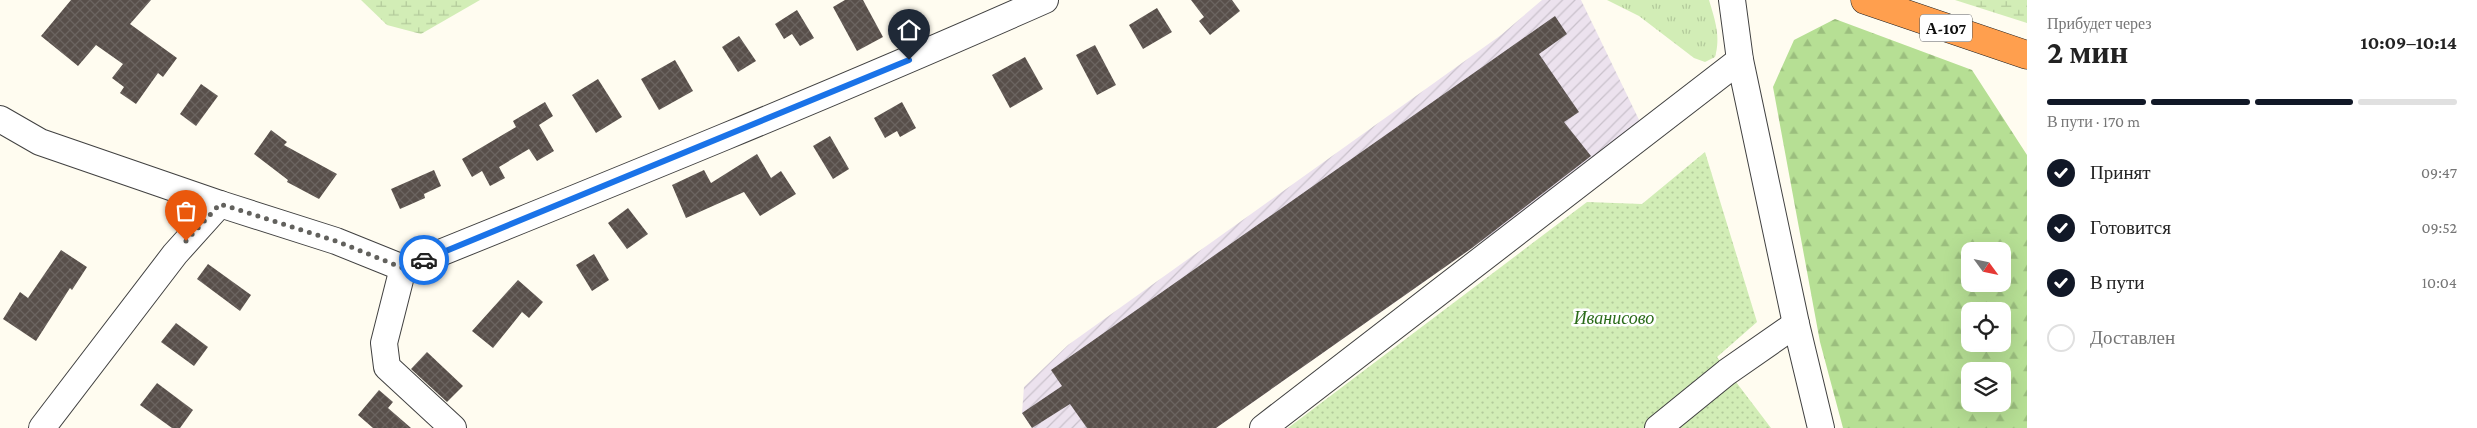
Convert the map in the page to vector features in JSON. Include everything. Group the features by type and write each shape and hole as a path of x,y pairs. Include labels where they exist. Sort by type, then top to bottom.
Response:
{"highway":[{"name":"А-107","path":"1865,0 2027,55"}],"street":[{"path":"0,118 40,142 220,204 336,241 403,268 628,178 935,49 1045,0"},
{"path":"1732,0 1740,60 1796,324 1821,428"},
{"path":"1263,428 1740,60"},
{"path":"42,428 175,254 220,204"},
{"path":"403,268 384,342 387,367 453,428"},
{"path":"1658,428 1727,372 1796,324"}],"shaded area":[{"path":"1542,0 1581,0 1643,128 1216,428 1032,428 1022,413 1024,387 1068,345 1501,35"}],"green space":[{"path":"361,0 480,0 421,34 387,25"},
{"path":"1607,0 1709,0 1717,35 1715,57 1705,62 1694,58 1639,16"},
{"path":"1955,0 2027,0 2027,23"},
{"path":"1835,19 1972,70 2027,155 2027,428 1843,428 1820,342 1773,87 1794,40"},
{"name":"Иванисово","path":"1705,152 1757,322 1717,357 1771,428 1288,428 1587,202 1642,204"}],"building":[{"path":"71,0 151,0 130,24 177,58 163,77 158,73 136,104 120,93 124,87 112,78 123,64 96,45 78,66 41,36"},
{"path":"845,0 863,0 883,37 857,51 833,7"},
{"path":"1191,0 1232,0 1240,11 1210,35 1199,21 1204,17"},
{"path":"1157,8 1172,32 1143,49 1129,25"},
{"path":"797,10 814,38 800,46 792,34 784,39 775,24"},
{"path":"1555,16 1567,34 1539,54 1579,112 1564,122 1591,156 1472,248 1216,428 1087,428 1070,404 1032,428 1022,413 1062,386 1051,370"},
{"path":"739,36 756,61 738,72 722,47"},
{"path":"1095,45 1116,85 1097,95 1076,55"},
{"path":"1025,57 1043,89 1010,108 992,75"},
{"path":"675,60 693,91 659,110 641,79"},
{"path":"598,79 622,117 596,133 572,95"},
{"path":"201,84 218,96 196,126 180,114"},
{"path":"545,102 553,116 539,125 554,151 537,161 529,149 499,167 505,178 490,186 482,171 472,177 462,159 516,127 513,121"},
{"path":"902,102 916,128 900,137 897,131 885,138 874,118"},
{"path":"271,130 287,142 284,145 337,174 319,199 287,182 288,180 254,154"},
{"path":"830,136 849,169 833,179 813,146"},
{"path":"757,154 771,178 781,171 796,194 760,216 744,192 686,218 672,185 704,170 711,183"},
{"path":"434,170 441,186 424,194 425,198 400,209 391,189"},
{"path":"628,208 648,234 627,249 608,223"},
{"path":"61,250 87,267 72,290 70,288 36,341 3,319 20,292 28,298"},
{"path":"594,254 609,280 592,291 576,265"},
{"path":"208,264 251,295 240,311 197,279"},
{"path":"518,280 543,302 529,318 522,312 493,348 472,331"},
{"path":"176,323 208,347 194,366 161,342"},
{"path":"427,352 463,386 447,402 411,369"},
{"path":"157,383 193,410 180,428 172,428 140,405"},
{"path":"379,390 393,402 388,408 411,428 373,428 358,415"}],"way so far":[{"path":"186,241 220,204 336,241 403,268 424,260"}],"route":[{"path":"424,260 628,178 909,60"}]}
